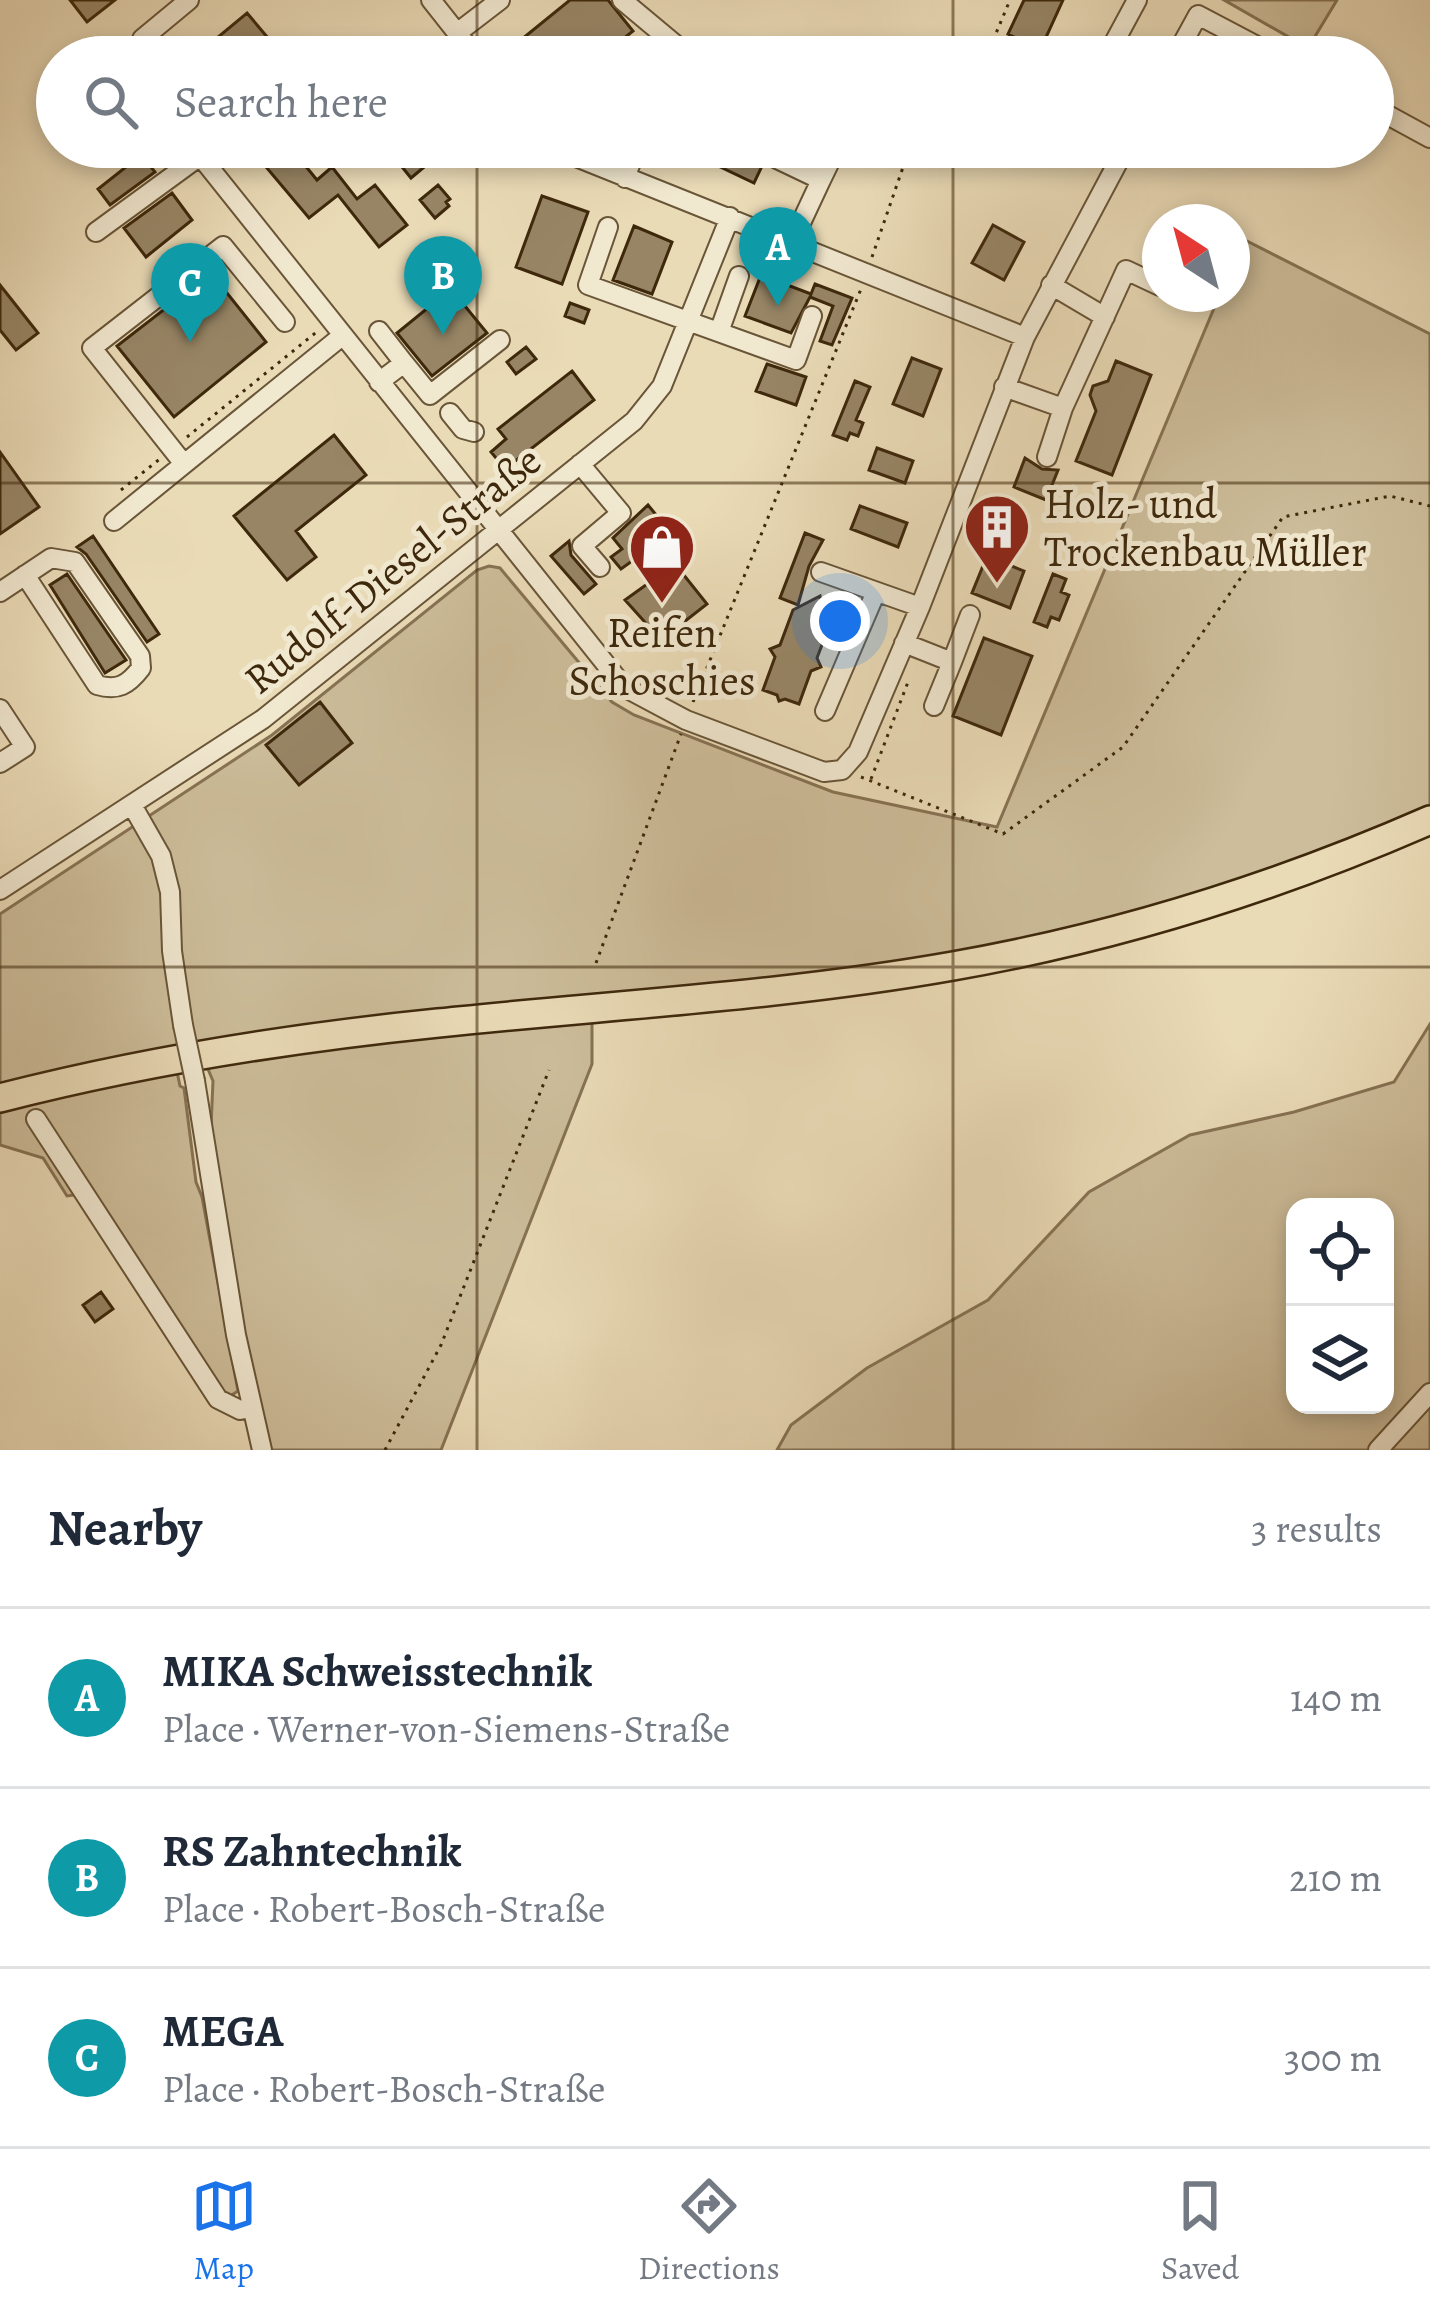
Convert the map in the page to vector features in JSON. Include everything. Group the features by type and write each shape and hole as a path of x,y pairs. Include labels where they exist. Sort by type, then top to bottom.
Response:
{"highway":[{"path":"0,1098 142,1065 322,1036 761,992 890,976 1023,952 1195,908 1430,820"}],"street":[{"path":"146,36 189,0"},
{"path":"430,0 459,36"},
{"path":"457,33 500,0"},
{"path":"622,0 665,36"},
{"path":"1118,36 1137,0"},
{"path":"1186,36 1202,7 1246,36"},
{"path":"1394,118 1430,138"},
{"path":"96,232 176,168"},
{"path":"210,168 624,687 686,720 824,772 842,770 858,752 912,646 920,607 1025,337 1115,168"},
{"path":"601,168 1025,337"},
{"path":"625,178 629,168"},
{"path":"796,168 821,180"},
{"path":"791,242 827,168"},
{"name":"Rudolf-Diesel-Straße","path":"0,890 263,719 651,403 730,217"},
{"path":"608,227 588,285 796,360 812,316"},
{"path":"178,457 92,348 223,246 285,322"},
{"path":"1047,457 1126,270 1142,278"},
{"path":"719,332 739,275"},
{"path":"1051,285 1105,316"},
{"path":"114,521 178,457 336,328"},
{"path":"380,331 430,395 500,340"},
{"path":"380,382 404,363"},
{"path":"1004,387 1064,408"},
{"path":"450,413 463,428 474,432"},
{"path":"580,464 621,513 582,546 600,567"},
{"path":"0,592 25,575 51,558 75,562 140,656 141,668 131,682 113,689 98,685 25,575"},
{"path":"821,572 920,607"},
{"path":"825,711 875,594"},
{"path":"934,706 970,615"},
{"path":"912,646 952,662"},
{"path":"0,709 25,747 0,763"},
{"path":"132,805 161,856 170,892 172,951 183,1025 262,1450"},
{"path":"36,1120 218,1399 240,1410 251,1408"},
{"path":"1378,1450 1427,1398"}],"path":[{"path":"995,36 1010,0"},
{"path":"596,963 686,720 867,272 903,168"},
{"path":"121,490 178,457 336,328"},
{"path":"842,770 1003,834 1123,747 1283,517 1390,496 1430,506"},
{"path":"870,781 912,646"},
{"path":"385,1450 441,1345 550,1070"}],"shaded area":[{"path":"1224,0 1337,0 1315,36 1287,36"},
{"path":"1250,243 1430,334 1430,808 1370,835 1138,914 901,964 0,1087 0,914 272,735 477,570 489,566 500,568 612,702 634,715 833,792 997,827 1212,312 1250,312"},
{"path":"592,1016 592,1064 441,1450 269,1450 234,1281 211,1127 213,1081 205,1062"},
{"path":"1430,1024 1430,1450 777,1450 791,1425 867,1368 988,1300 1089,1192 1190,1135 1294,1112 1394,1082"},
{"path":"176,1067 184,1088 196,1182 238,1391 227,1398 81,1194 67,1196 43,1158 0,1145 0,1106"}],"building":[{"path":"70,0 115,0 87,22"},
{"path":"570,0 608,0 633,31 627,36 526,36"},
{"path":"1024,0 1063,0 1047,36 1008,34"},
{"path":"247,13 266,36 219,36"},
{"path":"125,168 155,172 110,205 98,189"},
{"path":"267,168 307,168 317,180 333,168 357,199 375,185 407,225 379,247 338,195 309,218"},
{"path":"403,168 423,168 411,178"},
{"path":"723,168 761,168 754,183"},
{"path":"438,185 450,199 435,218 420,200"},
{"path":"172,193 192,220 146,257 124,228"},
{"path":"542,196 588,212 562,284 516,267"},
{"path":"993,225 1024,242 1004,280 972,263"},
{"path":"634,226 672,242 652,294 613,280"},
{"path":"211,273 266,342 174,417 117,346"},
{"path":"761,275 811,294 815,284 852,298 832,345 820,341 833,306 810,297 791,333 745,316"},
{"path":"0,285 38,333 16,350 0,330"},
{"path":"451,289 487,333 432,376 397,333"},
{"path":"570,303 589,310 584,323 565,316"},
{"path":"526,347 536,359 516,374 507,362"},
{"path":"912,358 941,369 923,416 893,404"},
{"path":"1116,361 1151,375 1112,475 1076,461 1096,411 1090,395 1093,386 1108,381"},
{"path":"767,364 806,377 796,405 756,391"},
{"path":"572,371 594,400 505,469 491,452 506,439 498,429"},
{"path":"855,381 870,387 856,420 863,423 858,436 850,433 847,440 833,435"},
{"path":"334,435 366,475 296,531 316,557 287,580 234,516"},
{"path":"877,448 913,461 905,483 869,470"},
{"path":"0,452 39,507 0,534"},
{"path":"1025,458 1042,469 1058,470 1046,500 1014,487"},
{"path":"648,505 671,533 621,569 611,557 622,549 613,538"},
{"path":"860,506 907,523 898,547 851,529"},
{"path":"805,533 823,540 809,566 798,605 780,598"},
{"path":"93,536 159,634 147,642 77,547"},
{"path":"569,541 571,555 596,584 584,594 551,556"},
{"name":"Holz- und Trockenbau Müller","path":"987,556 1024,571 1010,608 972,593"},
{"path":"675,564 707,604 661,640 625,600"},
{"path":"67,574 126,660 105,673 50,585"},
{"path":"1053,574 1066,579 1061,592 1069,595 1059,620 1051,617 1047,627 1034,622"},
{"path":"820,596 821,603 836,608 817,658 821,667 811,671 799,704 779,701 777,695 763,690 775,657 770,649 780,645 793,610"},
{"path":"984,638 1032,656 1001,735 953,716"},
{"path":"320,702 352,743 299,785 266,745"},
{"path":"101,1292 113,1309 95,1322 83,1305"}],"place":[{"name":"MIKA Schweisstechnik","path":"778,306"},
{"name":"RS Zahntechnik","path":"443,335"},
{"name":"MEGA","path":"190,342"},
{"name":"Holz- und Trockenbau Müller","path":"997,586"},
{"name":"Reifen Schoschies","path":"662,606"}]}
